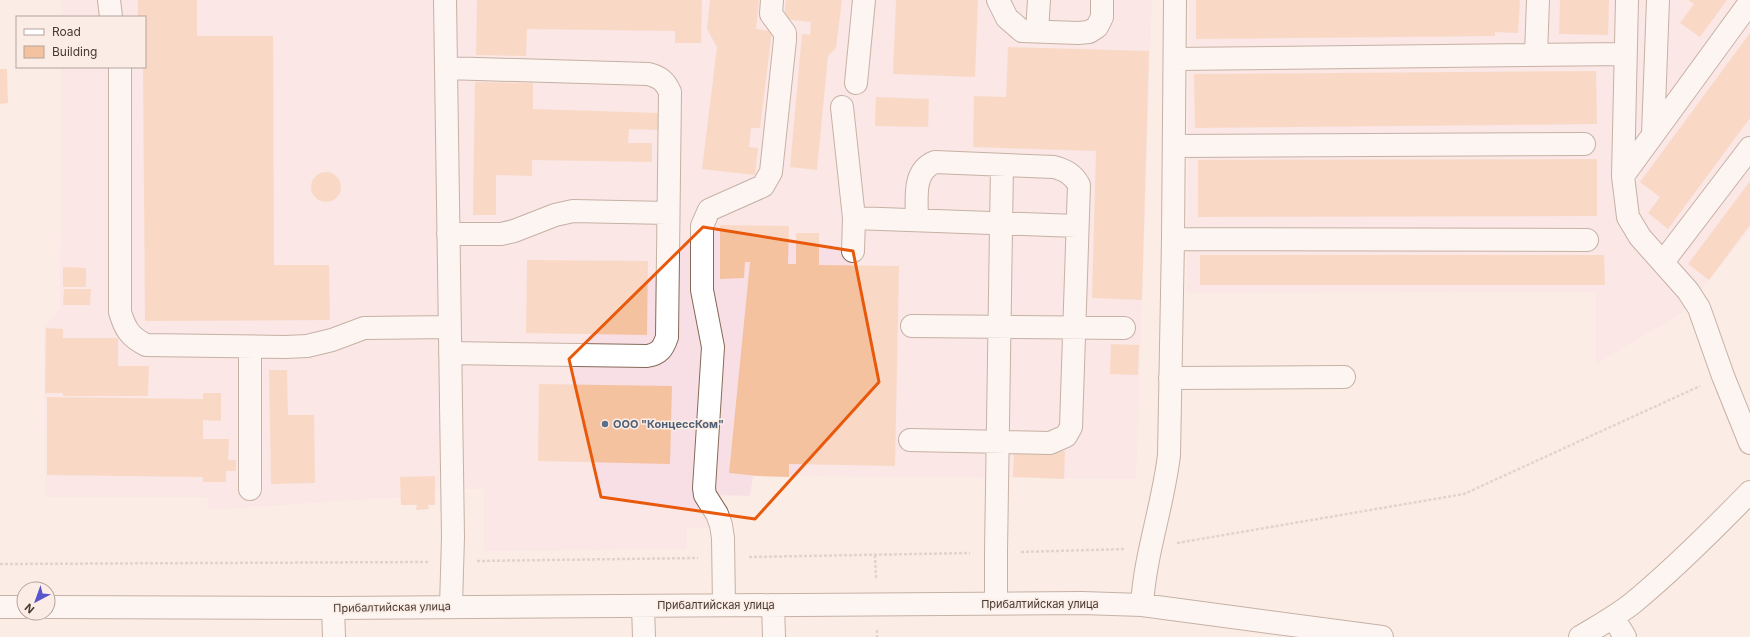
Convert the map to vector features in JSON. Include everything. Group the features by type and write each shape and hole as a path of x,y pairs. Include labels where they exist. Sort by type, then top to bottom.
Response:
{"street":[{"path":"109,0 111,16"},
{"path":"445,0 453,537 452,606"},
{"path":"724,605 721,525 717,514 704,495 712,347 702,290 702,226 709,210 763,186 771,172 785,40 784,33 771,14 772,0"},
{"path":"856,83 864,0"},
{"path":"998,0 1007,18 1014,26 1022,31 1078,33 1089,32 1097,27 1102,16 1102,0"},
{"path":"1037,32 1039,0"},
{"path":"1142,605 1143,583 1165,485 1168,463 1173,239 1175,0"},
{"path":"1536,55 1538,0"},
{"path":"1627,0 1623,176 1628,217 1640,237 1688,291 1699,308 1723,376 1750,442"},
{"path":"1653,134 1658,0"},
{"path":"1623,176 1750,2"},
{"path":"1174,58 1626,54"},
{"path":"120,68 120,312 124,325 134,339 146,345 285,347 308,346 332,340 364,328 449,327"},
{"path":"446,68 648,74 660,78 667,84 670,92 667,337 663,347 657,354 647,356 450,353"},
{"path":"842,107 854,218 853,251"},
{"path":"1174,146 1584,144"},
{"path":"1663,262 1750,148"},
{"path":"910,440 1050,443 1066,436 1071,428 1079,185 1074,177 1063,170 1054,167 935,162 927,165 920,174 917,185 917,220"},
{"path":"996,603 997,442 1002,165"},
{"path":"448,234 502,234 514,232 555,215 572,211 668,213"},
{"path":"854,218 1077,226"},
{"path":"1173,239 1587,240"},
{"path":"912,326 1124,328"},
{"path":"250,346 250,489"},
{"path":"1170,378 1344,377"},
{"path":"1580,637 1613,617 1633,602 1699,544 1750,492"},
{"name":"Прибалтийская улица","path":"56,607 333,608 996,603 1142,605 1382,637"},
{"path":"773,605 774,637"},
{"path":"643,606 644,637"},
{"path":"0,607 16,607"},
{"path":"333,608 334,637"},
{"path":"1613,617 1625,637"}],"path":[{"path":"0,564 452,562 1117,550 1150,547 1464,494 1723,376"}],"highlighted area":[{"path":"703,227 853,251 879,382 755,519 601,497 569,359"}],"shaded area":[{"path":"62,0 1152,0 1136,479 753,476 750,496 713,495 711,528 687,528 687,549 484,551 484,489 435,489 435,505 428,505 429,509 416,510 416,505 401,505 400,497 209,510 207,497 45,497 44,327 60,308 62,68 146,68 146,16 62,16"},
{"path":"1189,0 1750,0 1750,229 1685,311 1596,364 1596,292 1187,293"}],"building":[{"path":"138,0 197,0 197,36 273,36 274,265 329,265 330,320 145,321 143,68 146,68 146,16 138,16"},
{"path":"477,0 702,0 701,43 675,43 675,31 527,29 526,56 476,55"},
{"path":"710,0 759,0 756,29 772,31 760,128 751,128 749,147 758,148 755,175 702,169 717,47 707,29"},
{"path":"786,0 842,0 836,48 828,56 817,170 790,167 802,34 810,35 811,22 784,19"},
{"path":"896,0 978,0 975,77 893,74"},
{"path":"1196,0 1520,0 1518,33 1495,32 1495,36 1196,39"},
{"path":"1560,0 1609,0 1608,35 1559,34"},
{"path":"1688,0 1727,0 1700,37 1680,23 1694,4"},
{"path":"1750,33 1750,118 1668,229 1648,213 1660,197 1640,182"},
{"path":"1008,47 1149,51 1142,300 1092,298 1096,151 973,147 974,96 1006,97"},
{"path":"0,69 7,69 8,103 0,104"},
{"path":"1596,71 1597,124 1195,128 1194,74"},
{"path":"475,82 533,83 533,109 659,113 658,130 629,129 628,143 652,143 652,162 532,160 532,176 496,175 496,215 473,215"},
{"path":"876,97 929,99 928,127 875,126"},
{"path":"1597,159 1597,216 1198,217 1198,160"},
{"path":"326,172 337,176 341,187 337,198 326,202 315,198 311,187 315,176"},
{"path":"1750,181 1750,225 1709,280 1688,264"},
{"path":"720,225 789,226 788,264 796,264 796,233 819,233 819,265 899,266 895,466 789,464 789,477 729,473 750,262 745,262 744,278 720,279"},
{"path":"1200,255 1604,255 1605,285 1200,285"},
{"path":"527,260 648,261 647,335 526,333"},
{"path":"63,267 86,268 86,287 63,287"},
{"path":"64,289 91,289 90,305 63,305"},
{"path":"46,328 63,329 63,338 118,338 118,366 149,366 148,396 63,396 63,393 45,393"},
{"path":"1111,344 1139,345 1138,375 1110,374"},
{"path":"269,370 287,370 288,415 314,415 315,483 271,484"},
{"name":"ООО \"КонцессКом\"","path":"539,384 672,386 670,464 538,461"},
{"path":"203,393 221,393 221,421 203,420 203,439 229,439 228,460 236,460 236,471 226,471 226,482 203,482 203,477 47,475 47,397 203,399"},
{"path":"1014,449 1065,451 1064,479 1013,477"},
{"path":"435,476 435,505 428,505 429,509 416,510 417,505 401,505 400,477"}],"place":[{"name":"ООО \"КонцессКом\"","path":"605,424"}]}
